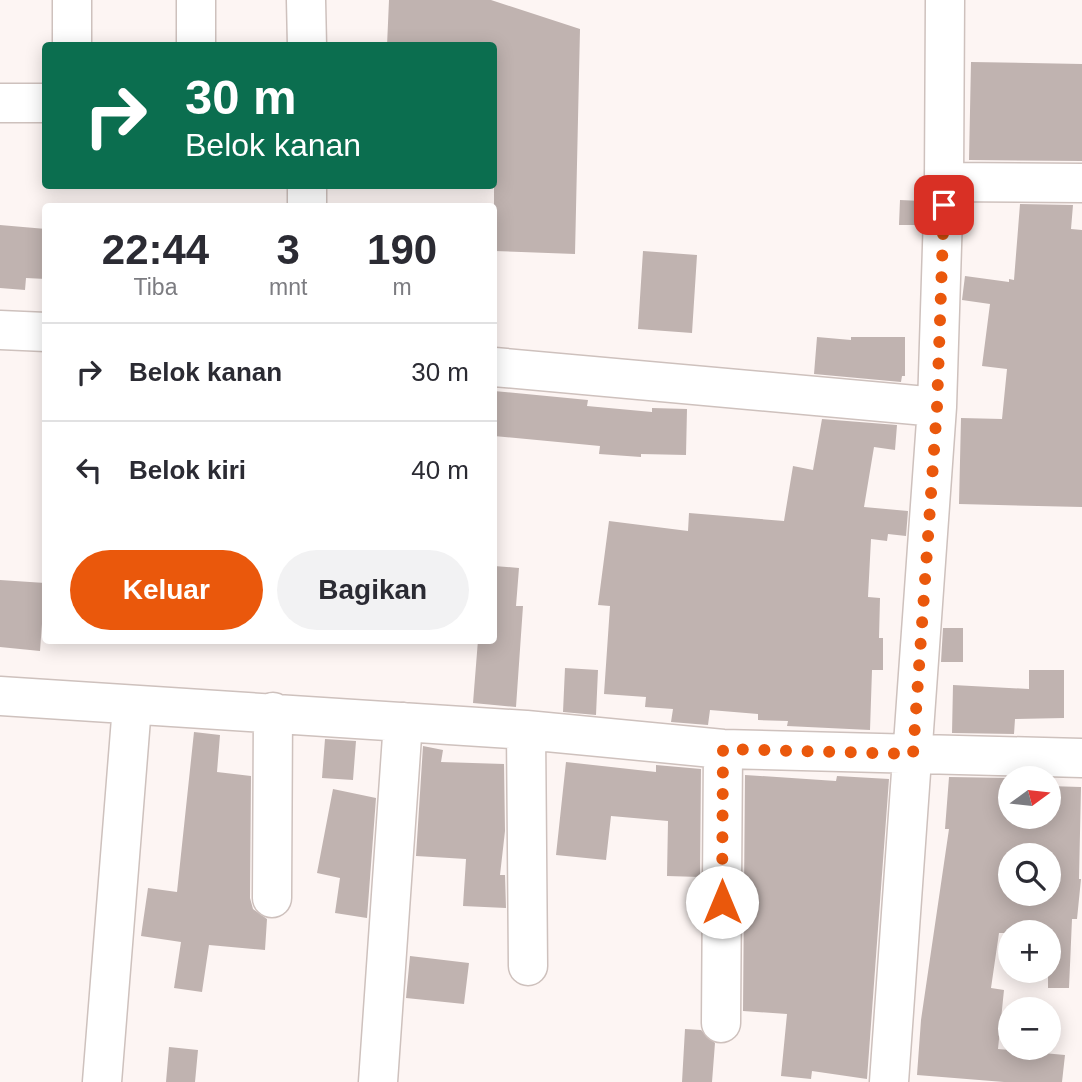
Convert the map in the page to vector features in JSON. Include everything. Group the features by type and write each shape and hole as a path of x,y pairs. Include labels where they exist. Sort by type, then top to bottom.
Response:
{"street":[{"path":"72,0 72,42"},
{"path":"195,0 195,42"},
{"path":"306,0 307,42"},
{"path":"889,1082 937,407 944,182 945,0"},
{"path":"0,103 42,103"},
{"path":"944,182 1082,183"},
{"path":"0,330 42,332"},
{"path":"497,367 937,407"},
{"path":"0,696 526,730 723,749 1082,758"},
{"path":"102,1082 132,706"},
{"path":"272,898 273,712"},
{"path":"378,1082 403,722"},
{"path":"526,730 528,966"},
{"path":"721,1023 723,749"}],"building":[{"path":"389,0 491,0 580,29 575,254 497,251 497,203 494,203 494,189 497,189 497,42 387,42"},
{"path":"971,62 1082,64 1082,161 969,160"},
{"path":"900,200 922,201 921,225 899,225"},
{"path":"1020,204 1073,205 1071,229 1082,230 1082,507 959,504 961,418 1002,419 1007,369 982,366 990,304 962,300 965,276 1009,282 1009,279 1014,280"},
{"path":"0,225 42,229 42,279 26,278 25,290 0,288"},
{"path":"643,251 697,255 692,333 638,329"},
{"path":"817,337 851,340 851,337 905,337 905,376 902,376 901,382 814,374"},
{"path":"497,391 588,400 587,406 652,412 652,408 687,409 686,455 641,454 641,457 599,454 600,446 497,436"},
{"path":"822,419 897,425 895,450 874,447 864,507 908,511 906,536 888,534 887,541 871,539 868,597 880,598 879,638 883,638 883,670 872,670 870,730 787,726 788,721 758,720 758,714 710,710 708,725 671,722 673,709 645,707 646,697 604,694 610,606 598,605 609,521 688,531 689,513 784,521 793,466 813,470"},
{"path":"497,566 519,568 516,606 523,606 516,707 473,703 478,644 497,644"},
{"path":"0,580 42,583 40,651 0,647"},
{"path":"943,628 963,628 963,662 941,662"},
{"path":"565,668 598,670 596,715 563,712"},
{"path":"1029,670 1064,670 1064,718 1015,719 1014,734 952,733 953,685 1029,689"},
{"path":"194,732 220,735 217,772 251,776 250,898 253,909 267,919 265,950 209,945 202,992 174,988 181,942 141,936 148,888 177,892"},
{"path":"325,739 356,741 353,780 322,778"},
{"path":"423,746 443,750 441,762 504,764 505,831 500,875 505,875 506,908 463,906 466,859 416,856"},
{"path":"566,762 656,772 656,765 701,769 700,877 667,876 668,821 611,816 606,860 556,855"},
{"path":"745,775 836,781 837,776 889,779 867,1079 812,1071 811,1079 781,1076 787,1014 743,1011"},
{"path":"949,777 998,778 998,830 1060,830 1061,786 1081,787 1081,879 1077,919 1072,919 1069,988 1048,988 1048,983 1061,983 1061,920 998,920 991,988 1004,990 1003,997 998,997 998,1060 1061,1060 1061,1055 1065,1055 1062,1082 1004,1082 917,1075 921,1020 949,829 945,829"},
{"path":"333,789 376,798 367,918 335,913 340,878 317,873"},
{"path":"410,956 469,963 464,1004 406,998"},
{"path":"685,1029 701,1030 715,1043 712,1082 682,1082"},
{"path":"169,1047 198,1050 195,1082 166,1082"}],"route":[{"path":"722,902 723,749 913,754 937,407 944,205"}]}
